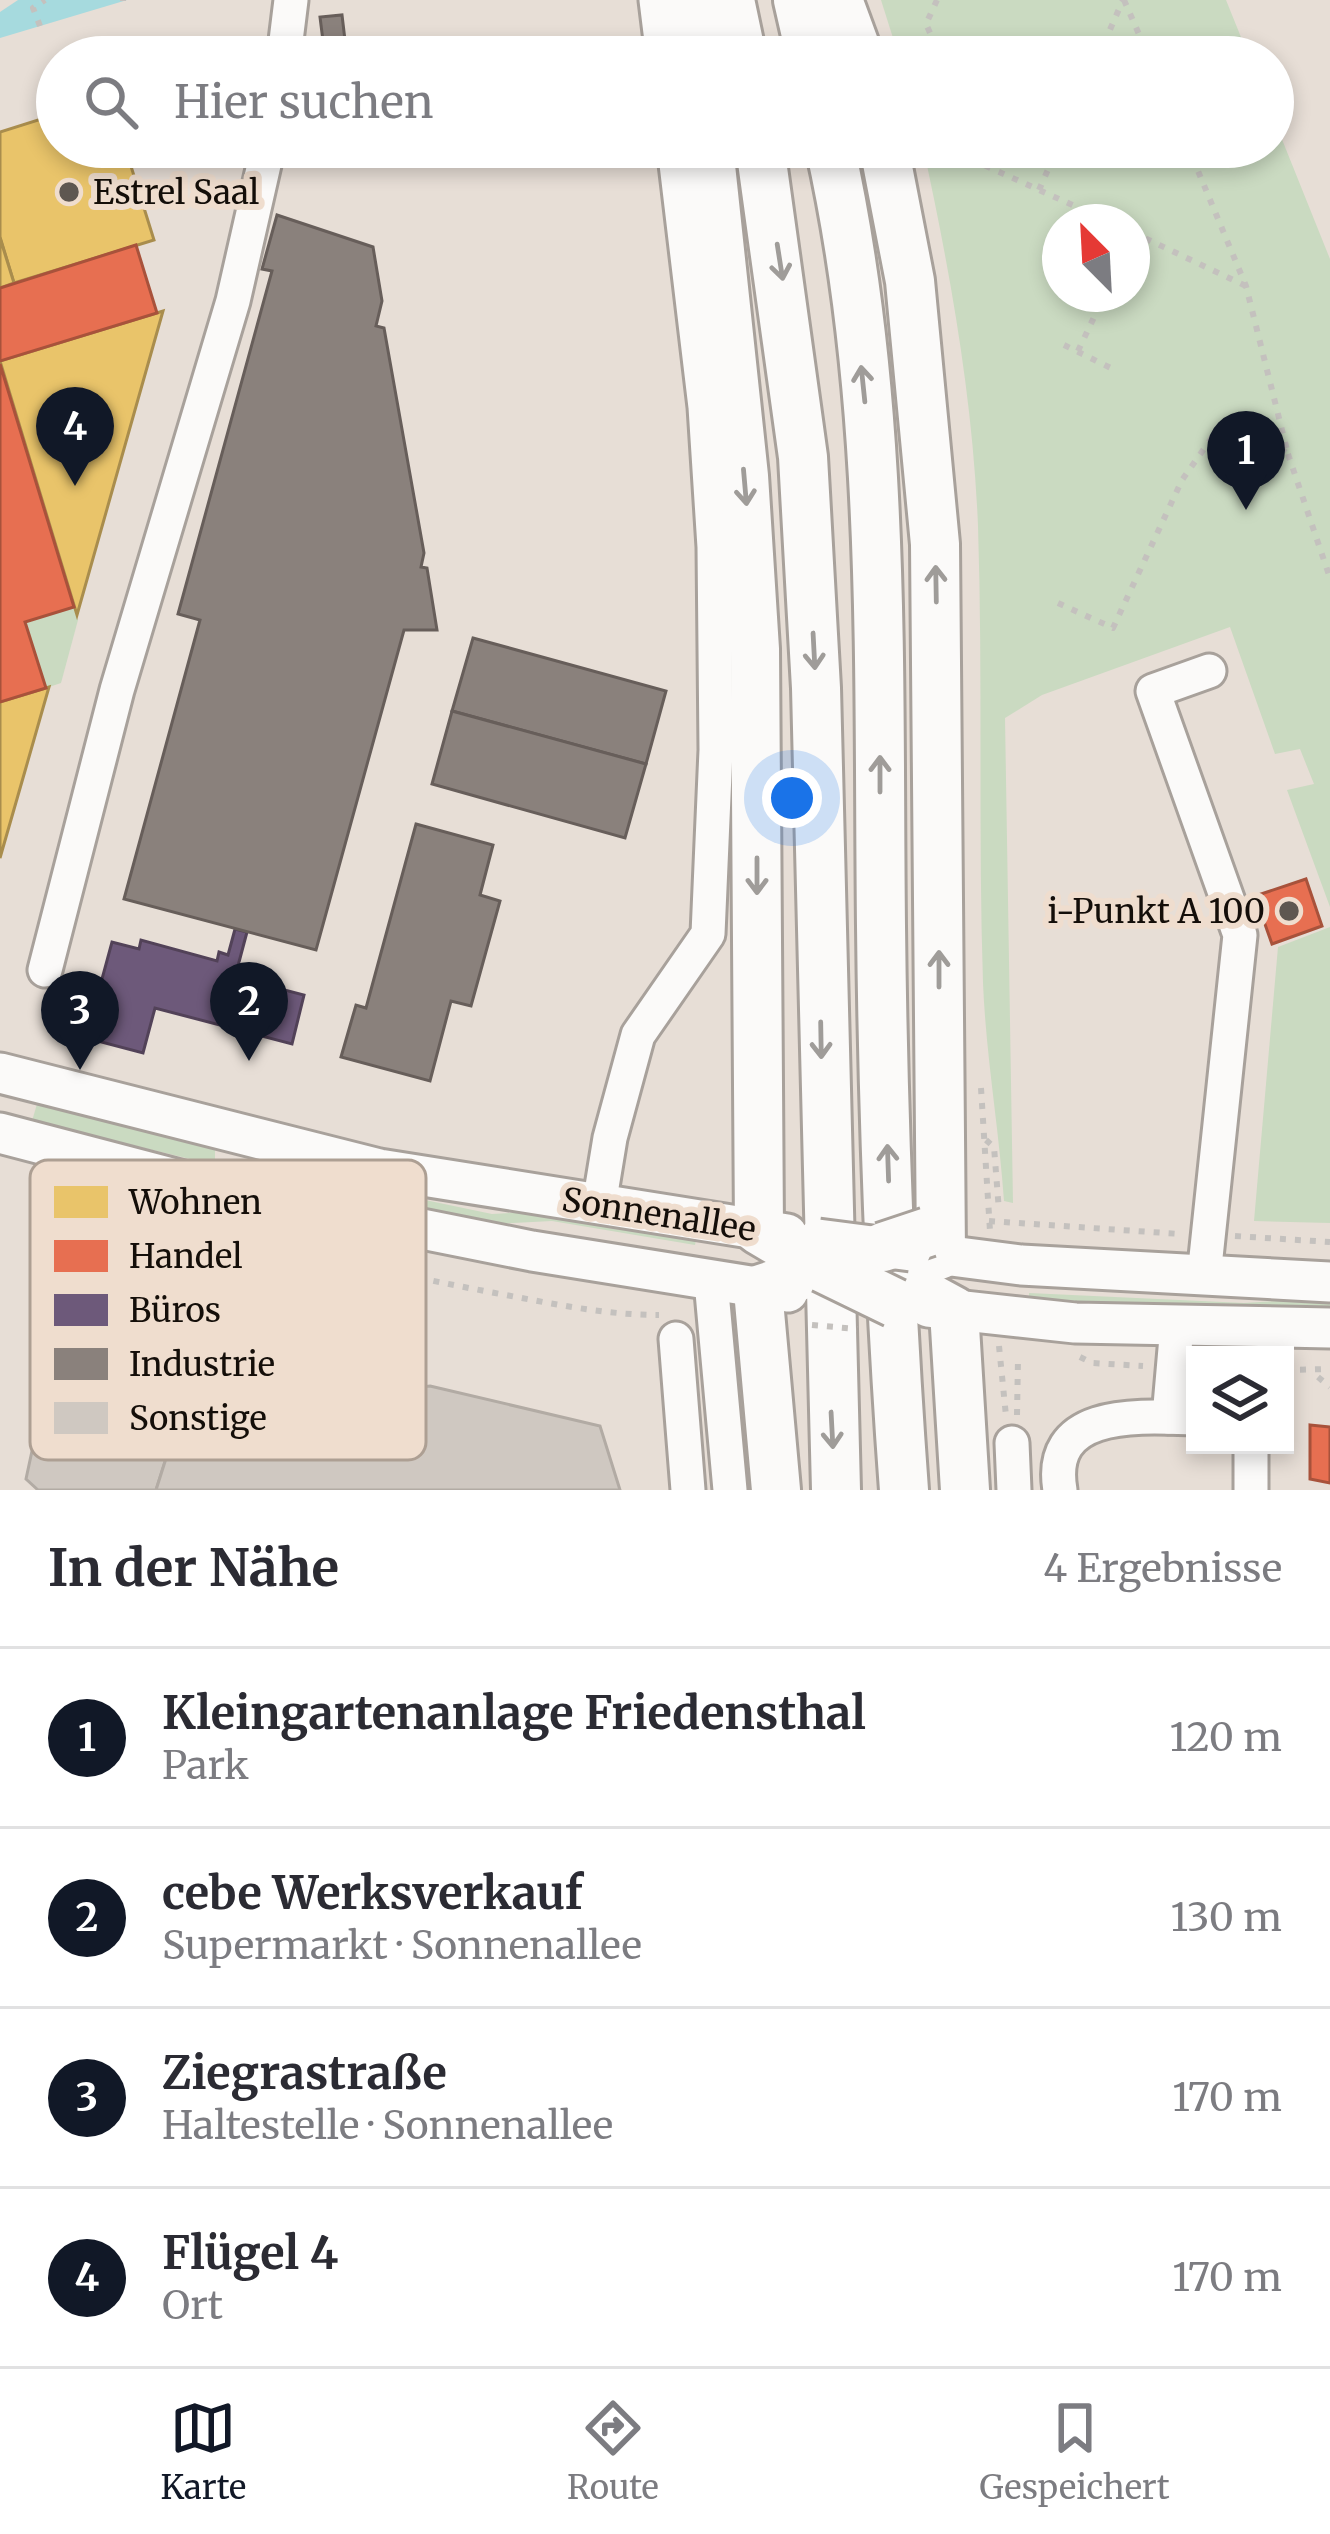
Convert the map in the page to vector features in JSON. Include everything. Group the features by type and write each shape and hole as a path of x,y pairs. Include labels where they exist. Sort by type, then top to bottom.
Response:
{"highway":[{"path":"695,0 698,36"},
{"path":"730,0 738,36"},
{"path":"798,0 806,36"},
{"path":"838,0 851,36"},
{"path":"711,168 740,434 754,629 863,1272 965,1490"},
{"path":"763,168 788,317 806,504 816,688 827,1297 836,1490"},
{"path":"833,168 861,367 879,552 881,954 904,1490"},
{"path":"776,1490 863,1272 935,544 910,281 888,168"}],"main road":[{"name":"Sonnenallee","path":"0,1073 343,1160"},
{"name":"Sonnenallee","path":"12,1136 104,1160"},
{"name":"Sonnenallee","path":"426,1177 599,1205 1033,1321 1177,1326 1251,1341 1330,1328"},
{"name":"Sonnenallee","path":"426,1227 711,1281 863,1272 1330,1282"}],"lane":[{"path":"287,36 291,0"},
{"path":"656,0 660,36"},
{"path":"45,970 102,686 232,301 263,168"},
{"path":"599,1205 610,1138 638,1035 708,934 716,750 714,547 705,407 677,168"},
{"path":"1204,1276 1240,935 1153,691 1209,671"},
{"path":"711,1281 730,1490"},
{"path":"1060,1490 1059,1454 1070,1435 1091,1423 1182,1418 1177,1326"},
{"path":"675,1328 688,1490"},
{"path":"1012,1443 1014,1490"},
{"path":"1251,1454 1251,1490"}],"path":[{"path":"40,26 33,8 45,0"},
{"path":"931,36 926,24 937,0"},
{"path":"1108,36 1124,0"},
{"path":"1124,0 1140,36"},
{"path":"990,168 1070,204"},
{"path":"1039,190 1049,168"},
{"path":"1197,168 1246,286 1288,454 1306,495 1330,578"},
{"path":"1150,242 1246,286"},
{"path":"1078,351 1096,312"},
{"path":"1064,345 1118,371"},
{"path":"1058,603 1113,628 1181,481 1220,426 1246,422 1288,454"},
{"path":"991,1235 986,1140 994,1147 999,1210"},
{"path":"1012,1443 863,1272 989,1221 1330,1242"},
{"path":"426,1278 675,1328"},
{"path":"1012,1443 1018,1358"},
{"path":"1294,1370 1330,1369"},
{"path":"1318,1377 1330,1387"}],"green space":[{"path":"881,0 1226,0 1241,36 892,36"},
{"path":"927,168 1293,168 1330,259 1330,907 1287,790 1314,784 1300,749 1275,754 1230,627 1042,695 1005,718 1013,1203 1004,1201 983,983 979,583 975,478 959,335"},
{"path":"74,607 78,620 61,683 46,688 25,622"},
{"path":"1330,927 1330,1223 1254,1221 1278,947"},
{"path":"37,1104 215,1150 215,1160 194,1160 32,1121"},
{"path":"426,1200 492,1214 540,1211 697,1235 695,1245 552,1221 493,1224 426,1210"},
{"path":"1029,1293 1244,1303 1330,1298 1330,1315 1029,1305"}],"water":[{"path":"18,0 127,0 0,38 0,12"}],"building: Wohnen":[{"name":"Estrel Saal","path":"36,121 36,168 132,168 154,240 14,283 0,237 0,132"},
{"path":"0,238 14,283 0,288"},
{"path":"163,311 77,615 0,361"},
{"path":"49,687 25,771 0,858 0,702"}],"building: Handel":[{"path":"136,245 157,313 0,361 0,288"},
{"path":"0,364 74,607 25,622 46,688 0,702"},
{"name":"i-Punkt A 100","path":"1306,879 1322,926 1272,944 1255,896"},
{"path":"1310,1425 1330,1427 1330,1483 1310,1479"}],"building: Büros":[{"path":"235,929 247,932 235,977 304,995 292,1044 155,1008 143,1053 86,1038 112,942 139,949 141,940 217,961 219,952 228,955"}],"building: Industrie":[{"path":"342,15 344,36 322,36 320,17"},
{"path":"277,215 373,247 382,301 376,326 384,328 424,553 421,567 427,568 437,630 404,630 316,950 124,899 200,620 178,614 272,271 262,269"},
{"path":"473,638 666,691 646,764 452,711"},
{"path":"452,711 646,764 625,838 432,784"},
{"path":"416,824 493,845 480,895 500,901 471,1006 451,1001 430,1081 341,1057 356,1005 366,1008"}],"building: Sonstige":[{"path":"426,1387 600,1426 620,1490 156,1490 166,1460 426,1460"},
{"path":"30,1460 166,1460 156,1490 38,1490 26,1479"}],"place":[{"name":"Estrel Saal","path":"69,192"},
{"name":"Flügel 4","path":"75,486"},
{"name":"Kleingartenanlage Friedensthal","path":"1246,510"},
{"name":"i-Punkt A 100","path":"1289,911"},
{"name":"cebe Werksverkauf","path":"249,1061"},
{"name":"Ziegrastraße","path":"80,1070"}]}
